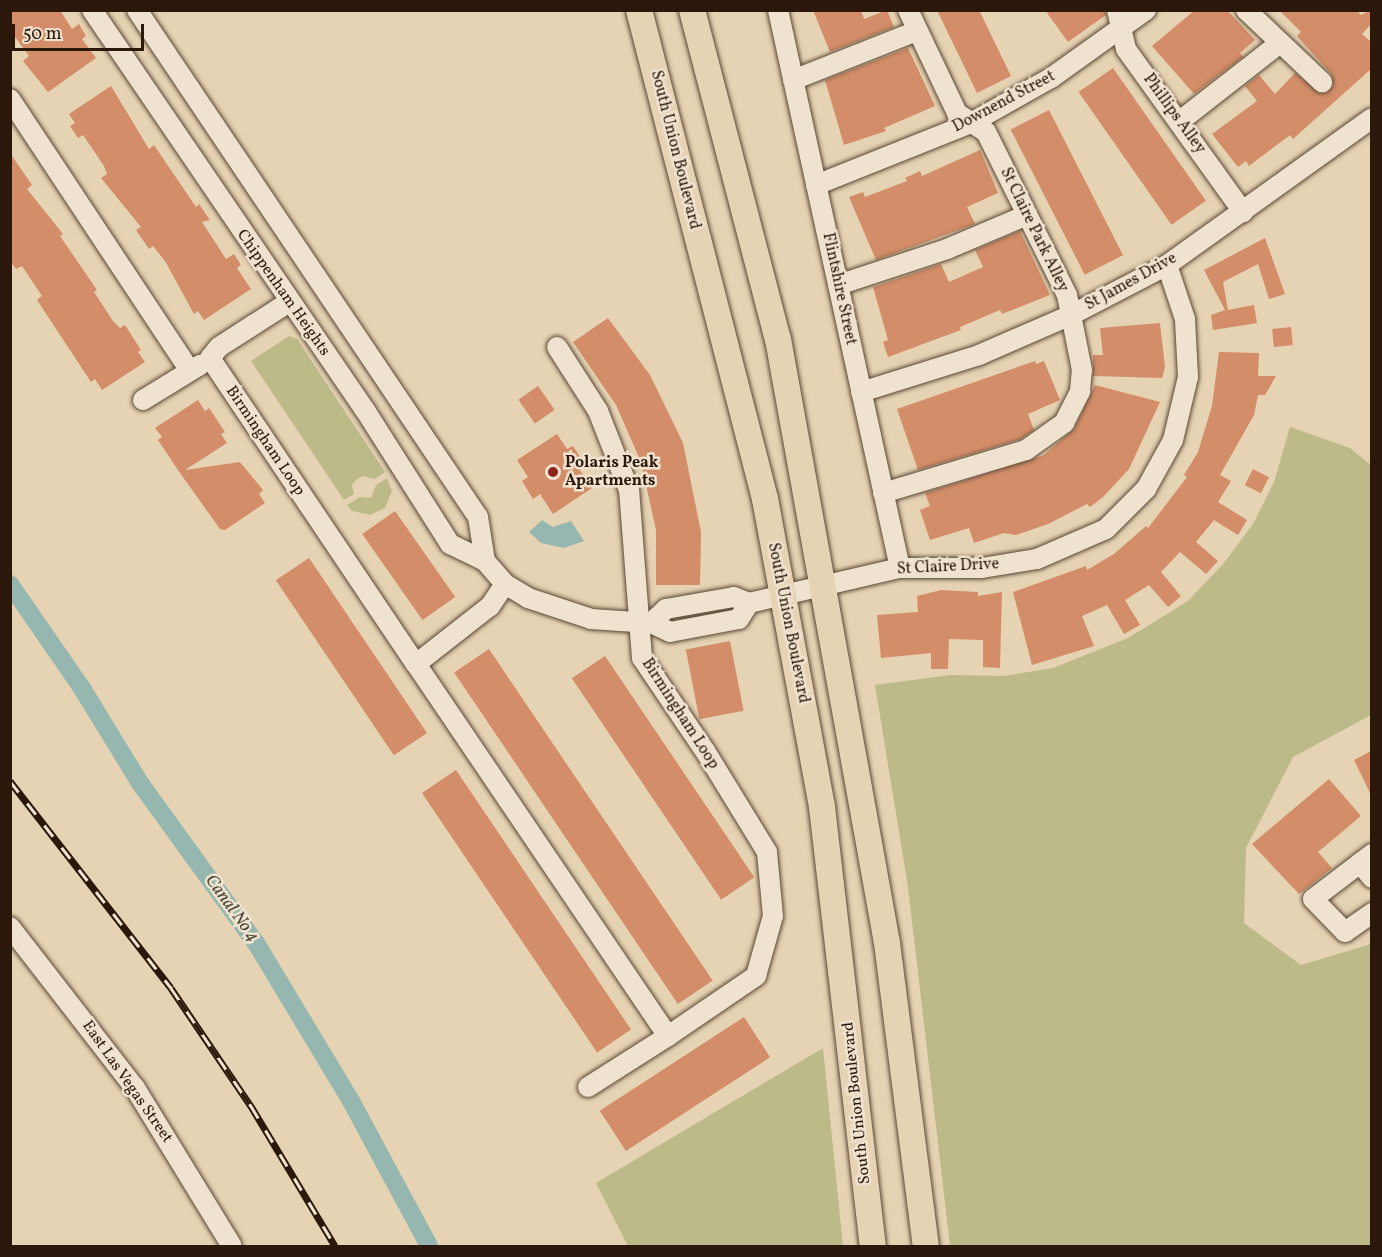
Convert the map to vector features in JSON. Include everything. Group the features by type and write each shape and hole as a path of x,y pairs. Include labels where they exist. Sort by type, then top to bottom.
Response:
{"main road":[{"name":"South Union Boulevard","path":"639,10 765,499 822,807 873,1246"},
{"path":"692,10 778,339 825,587 887,943 926,1246"}],"street":[{"name":"Chippenham Heights","path":"92,10 289,302 365,410 450,544 485,561 505,584 528,598 591,619 644,623 670,632 739,619 749,603 782,595"},
{"path":"137,10 477,517 485,561"},
{"name":"Flintshire Street","path":"778,10 900,568"},
{"name":"St Claire Park Alley","path":"884,493 1026,450 1064,423 1080,391 1082,370 1067,295 986,132 957,113 908,10"},
{"name":"Phillips Alley","path":"1117,10 1126,48 1243,212"},
{"name":"Downend Street","path":"816,185 971,123 1049,80 1122,31 1146,10"},
{"path":"1246,10 1322,82"},
{"path":"793,80 917,31"},
{"path":"1180,121 1280,43"},
{"path":"10,99 190,370"},
{"name":"St James Drive","path":"861,392 979,355 1071,315 1167,265 1371,118"},
{"path":"838,285 946,249 1027,215"},
{"name":"St Claire Drive","path":"782,595 900,568 982,568 1037,559 1106,530 1146,489 1173,440 1188,377 1185,319 1167,265"},
{"path":"143,400 210,358 219,347 289,302"},
{"name":"Birmingham Loop","path":"557,347 598,411 628,490 644,623 642,658 705,751 767,852 773,916 756,976 588,1087"},
{"name":"Birmingham Loop","path":"210,358 668,1036"},
{"path":"416,664 490,606 505,584"},
{"path":"1368,865 1313,899 1345,932 1371,914"},
{"name":"East Las Vegas Street","path":"10,927 135,1088 231,1246"}],"shaded area":[{"path":"289,336 297,339 385,472 375,479 363,476 357,479 352,485 354,494 344,500 251,361"},
{"path":"1290,427 1350,448 1371,465 1371,715 1293,757 1246,848 1244,923 1301,965 1371,944 1371,1246 950,1246 908,887 875,685 950,675 1004,676 1053,668 1128,638 1188,601 1224,563 1253,524 1274,482"},
{"path":"387,478 392,491 385,508 370,515 352,511 347,505 360,497 371,498 376,485"},
{"path":"823,1048 843,1246 628,1246 596,1183"}],"water":[{"path":"542,520 553,527 571,521 584,541 564,548 541,543 529,532"}],"building":[{"path":"10,10 60,10 72,29 79,24 86,36 82,39 96,58 48,92 23,61 29,56 10,30"},
{"path":"813,10 861,10 864,19 887,10 894,27 830,52"},
{"path":"937,10 979,10 1011,76 977,93"},
{"path":"1045,10 1105,10 1106,15 1068,42"},
{"path":"1195,10 1227,10 1255,40 1240,53 1243,57 1194,94 1152,46"},
{"path":"1279,10 1356,10 1361,15 1371,10 1371,24 1362,34 1371,42 1371,69 1293,139 1290,135 1249,166 1246,161 1238,167 1212,134 1257,101 1245,86 1259,75 1275,94 1295,73 1319,93 1326,93 1333,85 1331,74 1297,36 1301,32"},
{"path":"908,48 935,106 884,128 886,131 844,145 825,80"},
{"path":"1113,68 1206,201 1172,225 1079,92"},
{"path":"111,86 149,149 154,145 196,207 199,204 210,220 202,222 226,259 234,254 241,265 237,268 251,289 204,320 198,311 194,314 165,261 153,246 149,249 136,230 141,227 101,178 107,174 104,166 83,135 78,138 70,126 75,123 69,114"},
{"path":"1049,110 1123,255 1085,275 1011,130"},
{"path":"980,150 998,193 967,207 975,224 876,260 849,197 863,192 865,197 907,181 905,178 920,171 922,176"},
{"path":"10,153 32,185 27,189 63,234 60,236 97,290 94,292 113,321 120,328 125,325 141,350 138,352 145,362 102,390 95,379 91,382 37,300 42,296 22,266 16,269 10,261"},
{"path":"1020,231 1050,295 1002,314 1000,310 960,327 961,330 888,357 883,342 888,340 873,287 941,264 949,282 983,267 975,250"},
{"path":"1265,238 1285,294 1269,299 1258,264 1223,282 1228,310 1254,305 1257,323 1213,330 1211,315 1225,310 1204,270"},
{"path":"608,318 650,375 683,443 701,532 700,585 656,585 656,530 641,462 616,405 573,342"},
{"path":"1160,323 1165,367 1162,378 1093,376 1093,355 1103,355 1100,328"},
{"path":"1291,327 1293,345 1274,347 1272,329"},
{"path":"1219,352 1259,353 1258,376 1276,376 1265,395 1258,395 1254,415 1220,475 1231,481 1218,502 1247,520 1238,535 1214,520 1196,542 1218,561 1206,574 1180,552 1161,572 1181,596 1168,607 1149,585 1125,600 1140,625 1124,634 1107,605 1082,616 1094,646 1032,665 1013,592 1086,566 1087,570 1114,554 1146,526 1148,528 1187,477 1184,475 1198,452 1212,406"},
{"path":"1035,361 1036,364 1044,361 1060,400 1028,414 1034,430 1021,439 918,470 897,409"},
{"path":"1095,385 1160,402 1129,469 1103,497 1090,507 1087,504 1048,524 1016,535 1004,533 974,543 969,528 930,540 920,510 930,506 925,493 1044,455 1074,429"},
{"path":"538,386 555,410 535,424 518,400"},
{"path":"198,400 205,411 209,408 225,432 221,434 227,443 185,470 240,462 263,490 259,494 265,503 225,530 220,529 180,473 158,440 162,437 155,428"},
{"name":"Polaris Peak Apartments","path":"557,434 567,449 573,446 584,463 578,467 592,488 553,514 540,494 533,499 522,481 528,477 517,460"},
{"path":"1253,469 1269,477 1261,493 1245,485"},
{"path":"395,511 455,597 422,620 362,534"},
{"path":"309,558 427,733 394,755 276,580"},
{"path":"941,590 978,592 978,596 1002,592 1000,668 983,667 983,640 949,639 948,669 931,669 931,653 881,658 877,615 918,612 917,596"},
{"path":"730,641 744,711 699,719 686,650"},
{"path":"489,649 713,981 678,1004 454,672"},
{"path":"605,656 754,877 721,900 572,678"},
{"path":"1371,751 1371,795 1354,760"},
{"path":"456,770 631,1029 597,1052 422,793"},
{"path":"1329,779 1361,816 1318,852 1332,868 1299,894 1252,844"},
{"path":"744,1017 770,1057 626,1151 600,1111"}],"waterway":[{"name":"Canal No 4","path":"10,584 83,690 140,783 256,943 351,1101 429,1246"}],"railway":[{"path":"10,781 171,988 251,1106 335,1246"}],"place":[{"name":"Polaris Peak Apartments","path":"553,472"}]}
